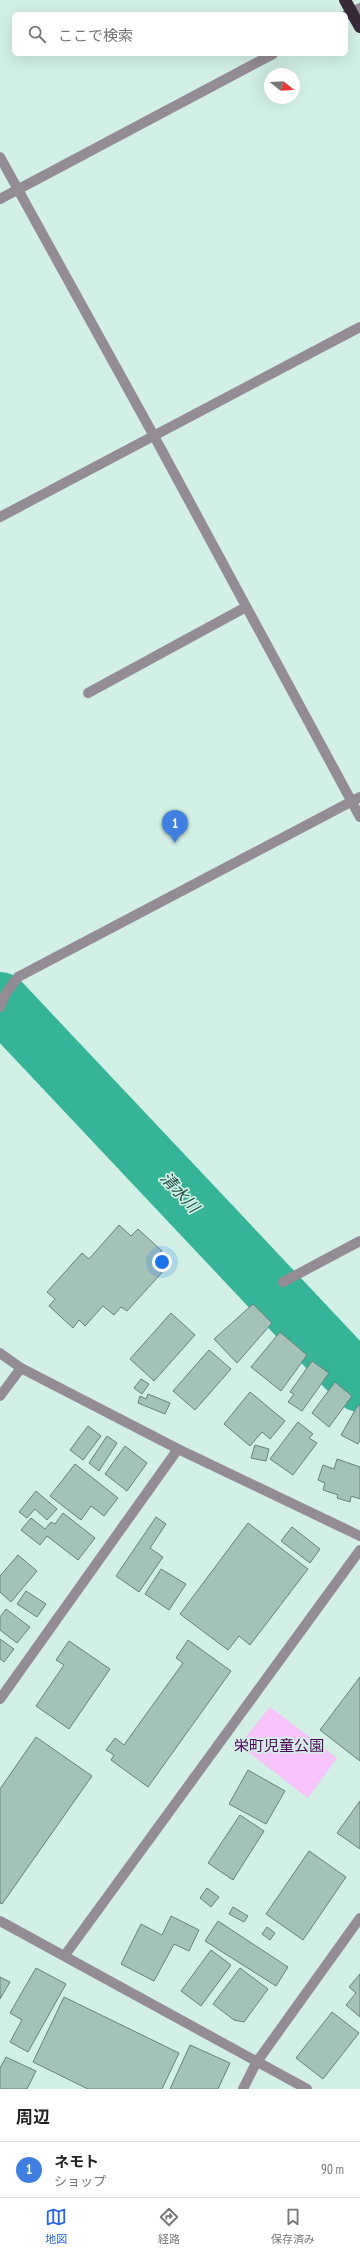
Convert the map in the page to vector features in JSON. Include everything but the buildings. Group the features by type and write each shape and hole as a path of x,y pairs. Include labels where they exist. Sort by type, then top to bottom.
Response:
{"highway":[{"path":"346,0 360,27"}],"street":[{"path":"0,199 269,56"},
{"path":"0,157 154,436 246,607 356,800 360,817"},
{"path":"0,517 360,327"},
{"path":"88,693 246,607"},
{"path":"0,1006 6,993 18,977 356,800"},
{"path":"283,1282 360,1241"},
{"path":"0,1353 21,1368 178,1450 360,1536"},
{"path":"0,1396 21,1368"},
{"path":"0,1699 178,1450"},
{"path":"65,1955 360,1550"},
{"path":"243,2089 256,2063 360,1918"},
{"path":"0,1921 65,1955 256,2063 307,2089"}],"green space":[{"name":"栄町児童公園","path":"270,1707 337,1758 308,1798 239,1745"}],"waterway":[{"name":"清水川","path":"0,1001 360,1383"}],"place":[{"name":"ネモト","path":"175,843"}]}
